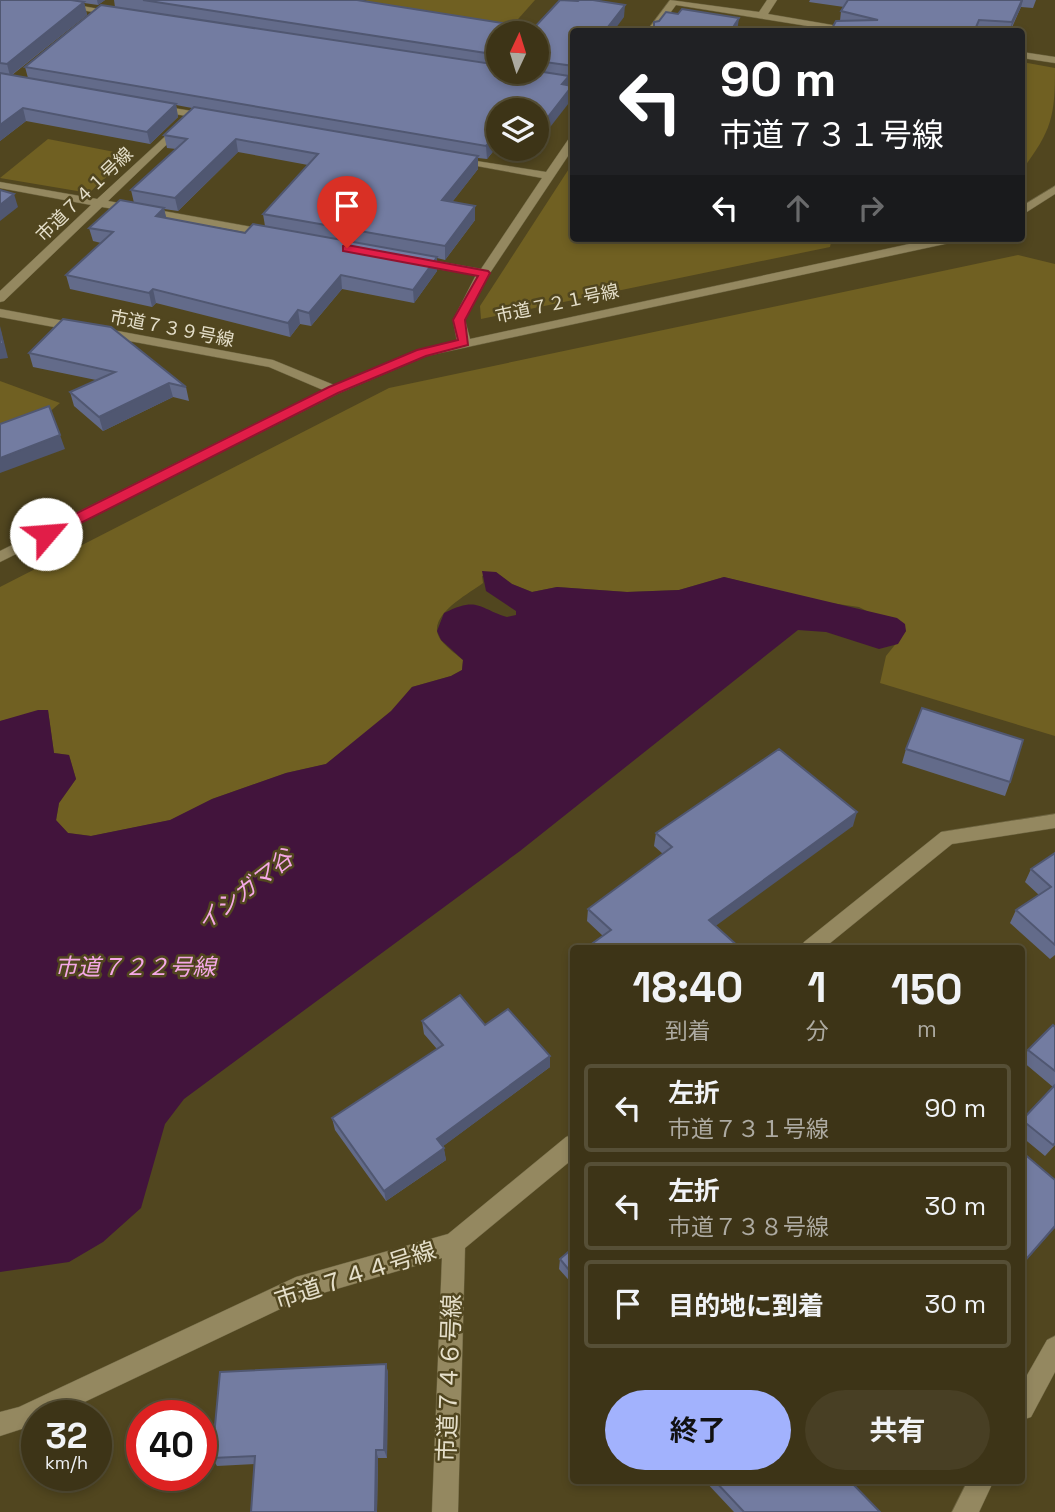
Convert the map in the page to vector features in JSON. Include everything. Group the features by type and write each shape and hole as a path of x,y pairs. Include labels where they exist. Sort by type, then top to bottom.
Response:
{"street":[{"path":"30,0 127,15"},
{"path":"91,18 115,0"},
{"path":"762,15 772,0"},
{"path":"654,28 673,2 843,28"},
{"path":"1025,55 1055,60"},
{"path":"550,80 570,83"},
{"path":"138,104 220,119"},
{"name":"市道７４１号線","path":"0,298 192,114"},
{"path":"464,342 459,320 484,273 570,145"},
{"path":"440,157 550,176"},
{"path":"0,185 278,236"},
{"path":"1025,209 1054,191"},
{"name":"市道７２１号線","path":"0,557 334,390 422,353 935,242"},
{"path":"402,258 484,273"},
{"name":"市道７３９号線","path":"0,313 273,364 334,390"},
{"path":"815,945 947,837 1055,821"},
{"name":"市道７４４号線","path":"0,1424 22,1419 296,1289 454,1243 570,1147"},
{"name":"市道７４６号線","path":"445,1512 454,1243"},
{"path":"1025,1403 1055,1348"},
{"path":"965,1512 980,1484"}],"shaded area":[{"path":"365,0 535,0 516,21 486,21 486,23 376,6"},
{"path":"1025,63 1055,68 1050,122 1040,144 1025,166"},
{"path":"48,139 130,155 89,193 0,178"},
{"path":"570,167 570,242 831,242 830,247 481,319 480,306"},
{"path":"1018,255 1055,264 1055,736 880,683 886,656 906,631 859,607 824,602 724,577 679,590 627,592 557,587 532,592 512,584 496,572 482,576 483,583 447,610 438,624 440,639 463,660 462,670 451,676 412,687 371,736 345,749 326,764 286,773 212,799 171,820 91,836 68,833 56,821 59,803 76,779 69,755 54,753 48,710 0,721 0,587 389,388"},
{"path":"0,381 60,403 47,414 0,433"}],"water":[{"name":"市道７２２号線","path":"482,571 496,572 512,584 532,592 557,587 627,592 679,590 724,577 897,618 905,624 906,631 898,644 879,649 826,632 798,630 520,851 184,1099 165,1124 141,1208 103,1242 69,1262 0,1272 0,721 38,710 48,710 54,753 69,755 76,779 59,803 56,820 68,833 91,836 170,820 212,799 286,773 326,764 391,711 412,687 451,676 462,670 463,660 441,640 437,631 444,613 471,604 507,617 516,615 516,611 486,591"}],"building":[{"path":"0,0 84,2 7,64 0,63"},
{"path":"143,0 357,0 490,21 486,21 486,53"},
{"path":"560,0 593,0 625,5 607,28 570,28 570,65 550,63 550,21 540,21"},
{"path":"848,0 1022,0 1012,22 979,20 976,28 832,28 836,21 878,20 841,11"},
{"path":"101,5 486,63 486,84 550,84 550,73 569,76 562,84 570,86 570,89 549,116 549,98 486,98 486,146 25,67"},
{"path":"682,9 739,18 733,28 654,28 654,22 659,21 666,12 678,14"},
{"path":"0,73 176,104 147,132 23,108 0,125"},
{"path":"194,107 478,156 442,200 475,206 445,246 263,214 318,154 236,139 175,198 131,190 187,139 164,135"},
{"path":"0,190 14,194 0,205"},
{"path":"120,200 164,208 156,216 245,233 253,224 437,257 413,290 341,275 309,313 298,310 288,323 153,289 149,293 66,275 113,232 89,228"},
{"path":"63,319 111,327 186,387 169,383 99,417 70,392 115,372 29,353"},
{"path":"49,406 60,435 0,458 0,424"},
{"path":"922,708 1023,740 1010,782 906,749"},
{"path":"779,749 857,812 709,920 737,945 590,945 611,930 588,909 672,847 656,833"},
{"path":"1055,853 1055,945 1016,910 1051,887 1031,869"},
{"path":"460,995 485,1025 508,1009 550,1056 437,1139 444,1148 384,1191 332,1118 443,1045 422,1021"},
{"path":"1053,1025 1055,1027 1055,1071 1028,1050"},
{"path":"1055,1085 1055,1143 1053,1145 1025,1122 1025,1117"},
{"path":"1025,1155 1055,1180 1055,1226 1025,1261"},
{"path":"570,1250 570,1271 560,1259"},
{"path":"386,1364 384,1450 376,1450 375,1512 251,1512 255,1456 217,1458 220,1372"},
{"path":"718,1484 853,1484 880,1512 744,1512"}],"route":[{"path":"46,534 377,370 422,353 464,342 459,320 484,273 347,248"}],"water label":[{"name":"イシガマ谷","path":"245,890"}]}
